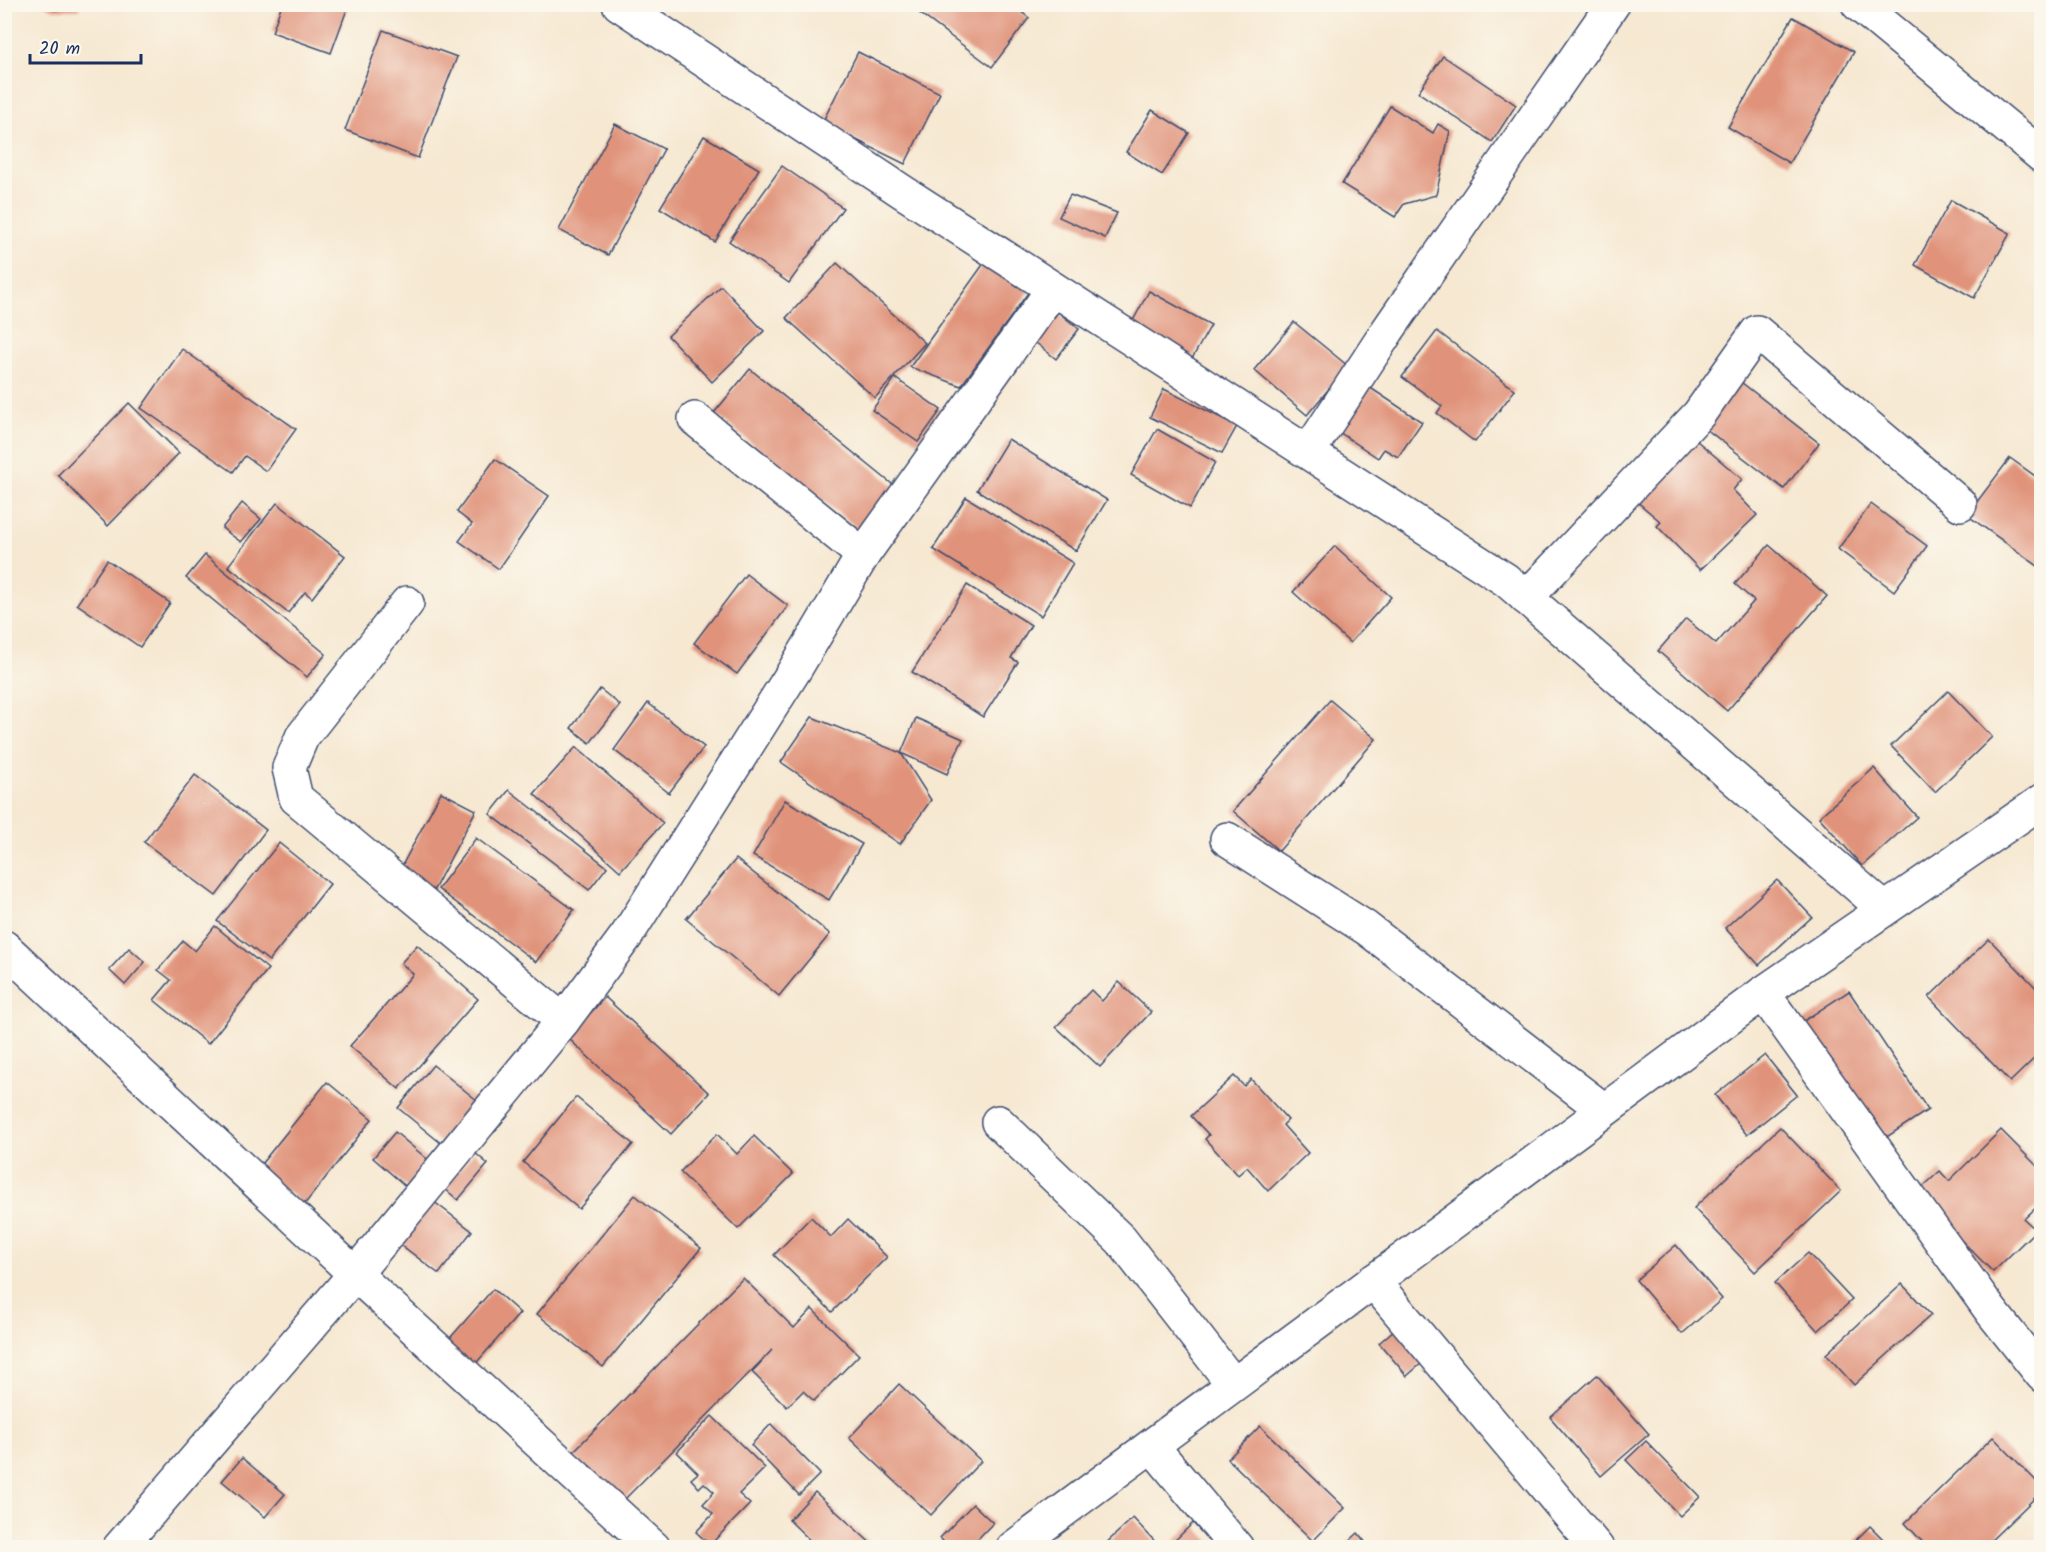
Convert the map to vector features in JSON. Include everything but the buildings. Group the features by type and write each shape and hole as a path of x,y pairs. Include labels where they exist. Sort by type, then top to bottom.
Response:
{"street":[{"path":"619,4 1053,289 1506,580 1882,908"},
{"path":"1309,452 1388,330 1613,4"},
{"path":"1858,4 2042,156"},
{"path":"136,1542 563,1021 627,935 794,671 862,555 1053,289"},
{"path":"1527,598 1699,414 1757,332 1960,504"},
{"path":"695,419 862,555"},
{"path":"407,603 302,737 289,768 297,798 563,1021"},
{"path":"1013,1548 1763,993 1882,908 2042,801"},
{"path":"1227,839 1366,928 1604,1110"},
{"path":"4,947 355,1274 654,1548"},
{"path":"1763,993 1991,1311 2042,1375"},
{"path":"998,1122 1121,1240 1233,1384"},
{"path":"1373,1281 1596,1548"},
{"path":"1152,1446 1237,1548"}]}
